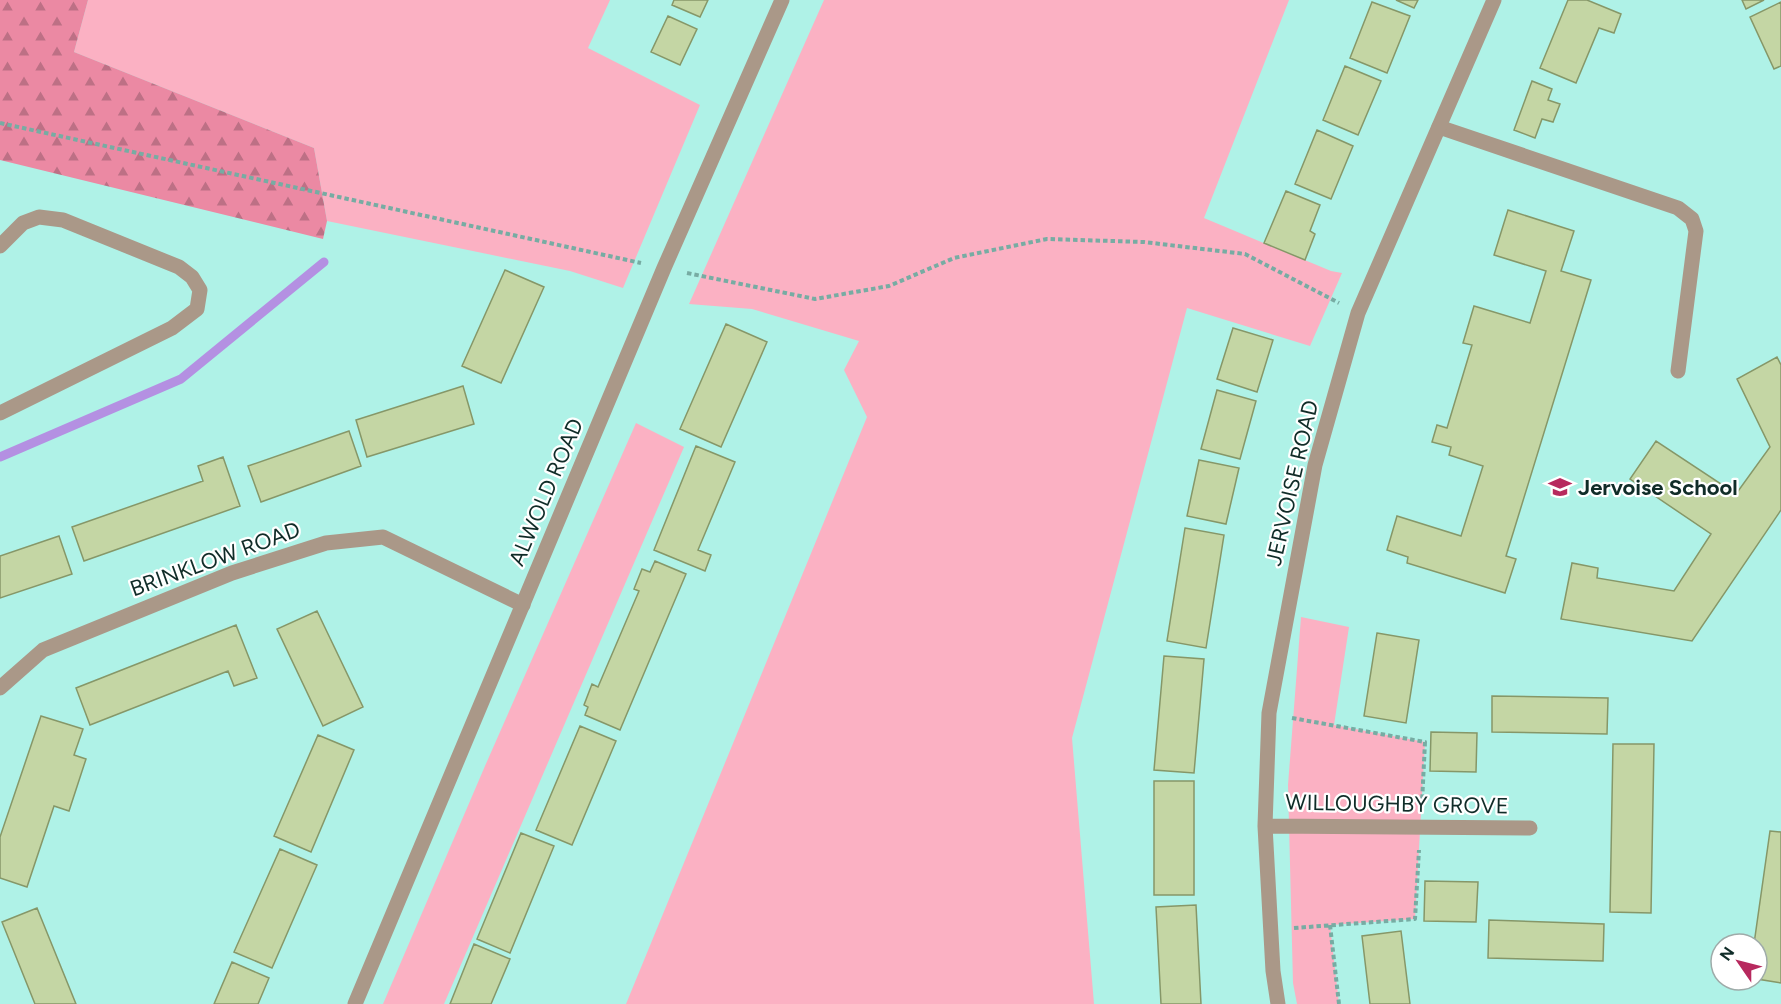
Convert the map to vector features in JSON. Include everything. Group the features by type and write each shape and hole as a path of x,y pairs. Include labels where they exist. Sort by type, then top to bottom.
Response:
{"street":[{"name":"ALWOLD ROAD","path":"355,1004 664,268 782,0"},
{"name":"JERVOISE ROAD","path":"1278,1004 1273,971 1265,826 1269,713 1315,465 1358,313 1494,0"},
{"path":"1439,127 1678,208 1692,219 1696,231 1678,371"},
{"path":"0,246 23,223 39,218 63,220 179,267 192,277 200,290 197,309 172,328 0,413"},
{"name":"BRINKLOW ROAD","path":"0,688 43,650 232,573 326,543 383,537 523,605"},
{"name":"WILLOUGHBY GROVE","path":"1265,826 1530,828"}],"path":[{"path":"0,123 815,299 889,286 954,258 1047,239 1144,242 1245,254 1358,313"},
{"path":"1330,925 1339,1004"}],"shaded area":[{"path":"88,0 610,0 588,48 700,105 623,288 570,271 327,221 314,148 74,52"},
{"path":"824,0 1289,0 1204,218 1331,271 1342,273 1310,346 1187,308 1072,738 1094,1004 626,1004 867,417 844,370 859,341 752,309 689,304"},
{"path":"636,423 684,447 444,1004 383,1004 485,766"},
{"path":"1301,617 1349,627 1334,725 1425,742 1415,919 1330,925 1339,1004 1297,1004 1293,983 1288,785"}],"green space":[{"path":"0,0 88,0 74,52 314,148 327,221 323,239 0,160"}],"building":[{"path":"674,0 708,0 700,17 672,5"},
{"path":"1396,0 1418,0 1414,8"},
{"path":"1568,0 1587,0 1621,14 1614,33 1599,28 1576,83 1540,68"},
{"path":"1742,0 1764,0 1746,9"},
{"path":"1372,2 1410,16 1387,73 1350,58"},
{"path":"1781,2 1781,66 1774,69 1750,17"},
{"path":"668,16 697,29 680,65 651,52"},
{"path":"1345,66 1381,81 1358,135 1323,120"},
{"path":"1532,81 1552,89 1548,100 1560,104 1553,122 1542,119 1535,138 1514,130"},
{"path":"1317,130 1353,146 1331,199 1295,184"},
{"path":"1286,191 1320,205 1310,231 1315,234 1305,260 1264,243"},
{"path":"1508,210 1574,231 1561,271 1591,280 1506,556 1516,559 1505,593 1407,563 1408,557 1387,550 1397,516 1461,536 1483,466 1449,455 1451,447 1432,442 1437,425 1447,428 1472,345 1463,343 1474,306 1530,323 1546,271 1494,255"},
{"path":"505,270 544,287 501,383 462,366"},
{"path":"726,324 767,342 721,447 680,429"},
{"path":"1233,328 1273,340 1257,392 1217,379"},
{"path":"1777,357 1781,365 1781,510 1692,641 1561,619 1572,563 1598,568 1597,578 1674,591 1711,534 1630,479 1656,441 1736,494 1770,447 1737,379"},
{"path":"463,386 474,424 367,457 356,420"},
{"path":"1217,390 1256,401 1240,459 1201,449"},
{"path":"349,431 361,466 261,502 248,466"},
{"path":"696,446 735,462 698,550 711,555 705,571 654,550"},
{"path":"223,457 240,506 84,561 72,527 203,481 198,466"},
{"path":"1199,460 1239,468 1226,524 1187,516"},
{"path":"1185,528 1224,535 1206,648 1167,641"},
{"path":"59,536 72,574 0,598 0,556"},
{"path":"655,561 686,574 620,730 585,715 588,707 584,705 592,684 598,687 639,591 634,589 642,569 650,572"},
{"path":"317,611 363,707 323,726 277,629"},
{"path":"236,625 257,678 234,686 228,671 90,725 76,688"},
{"path":"1377,633 1419,640 1406,723 1364,716"},
{"path":"1164,656 1204,659 1194,773 1154,770"},
{"path":"1492,696 1608,698 1607,734 1492,732"},
{"path":"41,716 83,729 74,755 86,759 69,811 54,806 27,887 0,878 0,837"},
{"path":"580,726 616,741 572,845 536,830"},
{"path":"1431,732 1477,733 1476,772 1430,771"},
{"path":"318,735 354,750 311,852 274,836"},
{"path":"1613,744 1654,744 1651,913 1610,912"},
{"path":"1154,781 1194,781 1194,895 1154,895"},
{"path":"1770,831 1781,832 1781,983 1769,981 1769,932 1756,932"},
{"path":"521,833 554,846 510,953 477,939"},
{"path":"280,849 317,865 272,968 234,952"},
{"path":"1425,881 1478,882 1476,922 1424,921"},
{"path":"1196,905 1201,1004 1161,1004 1156,907"},
{"path":"37,908 76,1004 35,1004 2,922"},
{"path":"1489,920 1604,924 1603,961 1488,958"},
{"path":"1401,931 1410,1004 1370,1004 1362,936"},
{"path":"474,944 510,959 491,1004 450,1004"},
{"path":"232,962 269,978 258,1004 214,1004"}],"waterway":[{"path":"0,457 181,379 324,262"}],"place":[{"name":"Jervoise School","path":"1560,487"}]}
